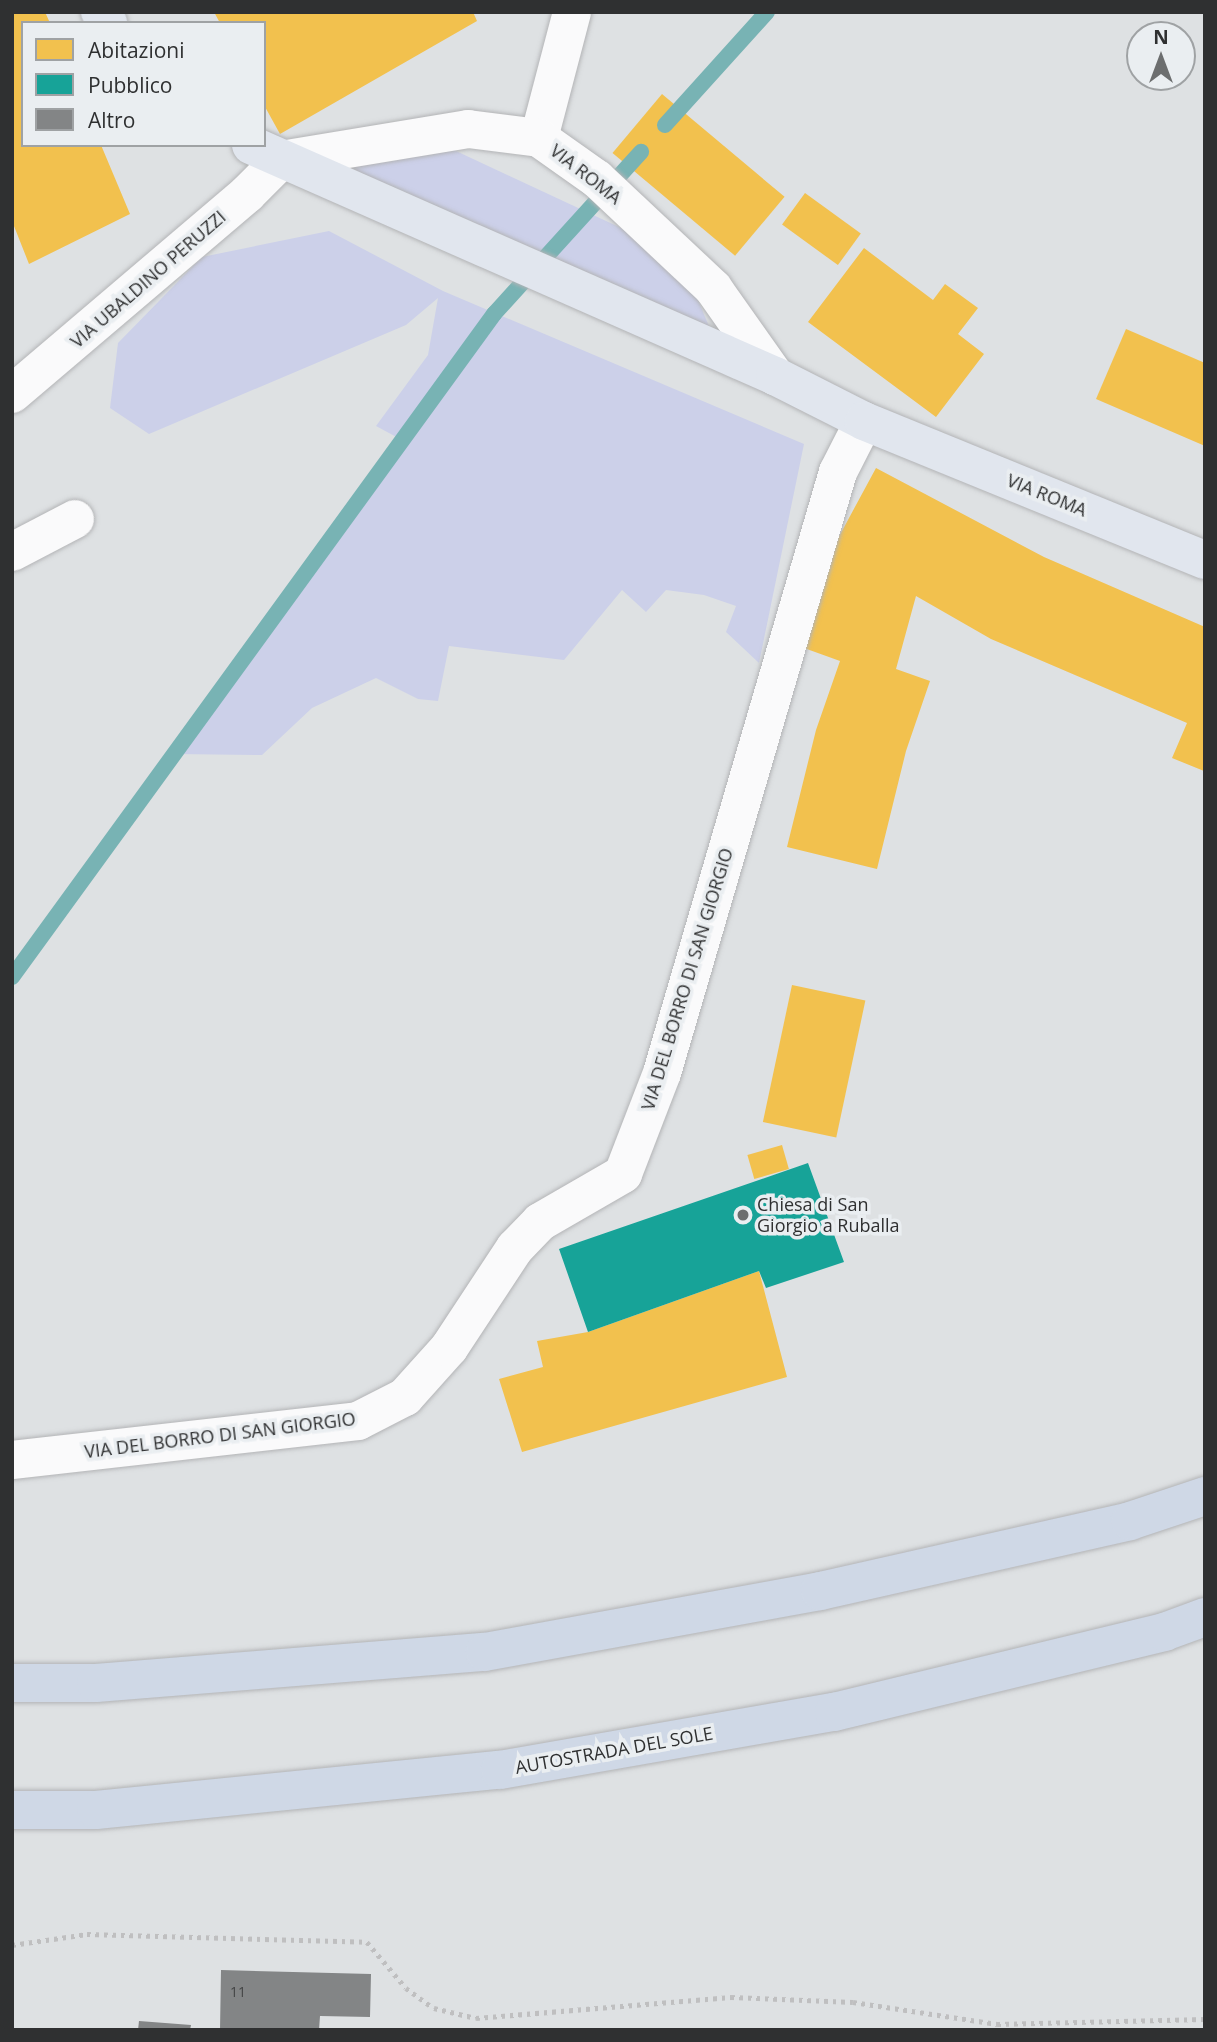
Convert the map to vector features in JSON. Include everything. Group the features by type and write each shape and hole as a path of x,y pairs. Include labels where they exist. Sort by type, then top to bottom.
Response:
{"highway":[{"path":"12,1683 96,1683 485,1652 820,1591 1130,1521 1205,1496"},
{"name":"AUTOSTRADA DEL SOLE","path":"12,1810 96,1810 499,1770 834,1712 1164,1632 1205,1617"}],"main road":[{"name":"VIA ROMA","path":"266,153 775,376 864,421 1205,560"}],"street":[{"path":"539,138 572,23 572,12"},
{"name":"VIA ROMA","path":"266,153 468,129 539,138 597,179 713,288 775,376"},
{"name":"VIA UBALDINO PERUZZI","path":"12,394 247,194 266,153"},
{"name":"VIA DEL BORRO DI SAN GIORGIO","path":"12,1460 358,1420 405,1397 449,1348 514,1248 540,1222 623,1174 662,1073 838,472 864,421"},
{"path":"12,552 75,519"}],"path":[{"path":"12,1945 87,1934 367,1942 406,1988 434,2008 476,2018 731,1997 853,2002 997,2024 1205,2019"}],"shaded area":[{"path":"439,143 679,255 711,331 334,166"},
{"path":"329,231 443,291 804,444 759,663 726,632 736,606 704,595 666,590 646,612 622,590 564,660 449,646 438,701 418,699 376,678 312,708 262,755 174,754 402,440 376,426 428,355 438,298 406,325 149,434 110,408 118,343 202,257"}],"building: Abitazioni":[{"path":"12,12 45,12 49,21 21,21 21,147 102,147 130,214 29,264 12,221"},
{"path":"214,12 473,12 477,21 280,134 266,109 266,21 219,21"},
{"path":"662,94 785,197 735,256 613,153"},
{"path":"805,193 861,234 838,265 782,225"},
{"path":"864,248 933,300 945,284 978,308 958,334 984,354 936,417 808,322"},
{"path":"1126,329 1205,363 1205,446 1096,399"},
{"path":"876,468 1044,557 1205,627 1204,771 1172,758 1187,723 991,639 916,596 896,669 930,681 906,751 877,869 787,847 816,730 840,661 804,648 829,555"},
{"path":"792,985 865,1001 836,1138 763,1122"},
{"path":"782,1145 789,1169 754,1179 747,1155"},
{"path":"759,1271 787,1377 522,1452 499,1379 543,1367 537,1341 588,1332"}],"building: Pubblico":[{"name":"Chiesa di San Giorgio a Ruballa","path":"808,1163 844,1262 766,1288 759,1271 588,1332 559,1249"}],"building: Altro":[{"path":"221,1970 371,1974 370,2017 320,2016 319,2030 220,2030"},
{"path":"139,2021 191,2025 190,2030 138,2030"}],"waterway":[{"path":"665,125 767,12"},
{"path":"12,977 494,314 641,152"}],"place":[{"name":"Chiesa di San Giorgio a Ruballa","path":"743,1215"}]}
